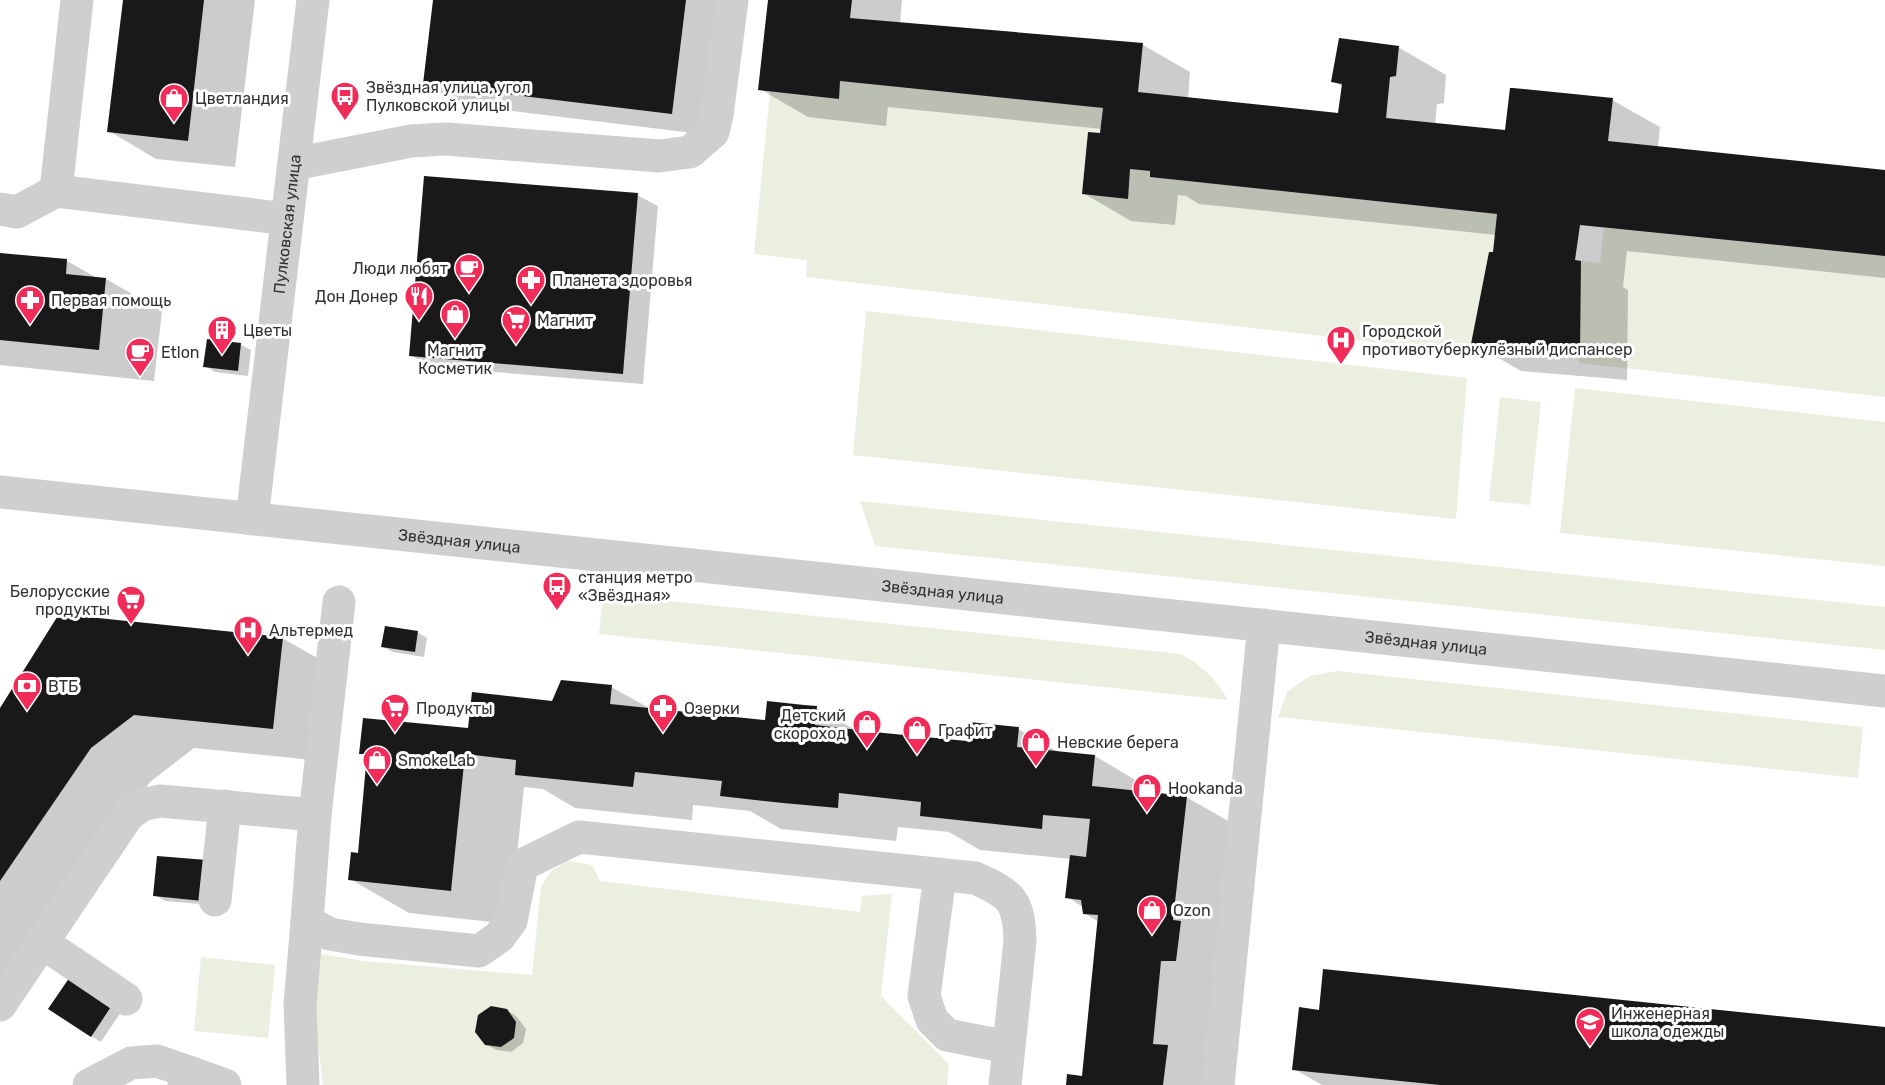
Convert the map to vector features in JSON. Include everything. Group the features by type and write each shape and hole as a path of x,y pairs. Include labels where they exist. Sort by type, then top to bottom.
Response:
{"street":[{"path":"56,191 77,0"},
{"name":"Пулковская улица","path":"252,519 313,0"},
{"path":"294,164 411,141 446,139 659,156 690,152 713,132 732,0"},
{"path":"0,209 17,212 56,191 287,219"},
{"name":"Звёздная улица","path":"0,492 1885,691"},
{"path":"303,1085 300,1005 315,815 339,602"},
{"path":"1218,1085 1264,625"},
{"path":"0,1005 128,815 142,805 160,801 315,815"},
{"path":"215,900 225,806"},
{"path":"307,922 330,934 359,939 479,951 499,937 512,921 522,865 579,837 975,878 997,888 1012,900 1019,918 1020,940 1005,1085"},
{"path":"940,874 924,996 932,1020 947,1035 1008,1047"},
{"path":"43,943 126,999"},
{"path":"89,1085 131,1063 157,1061 187,1079 225,1085"}],"shaded area":[{"path":"840,81 1103,108 1100,133 1088,132 1082,194 1127,199 1130,169 1150,171 1150,177 1497,214 1493,252 1489,252 1470,353 806,277 807,260 754,254 770,92 838,99"},
{"path":"1604,228 1885,256 1885,397 1579,363 1581,261 1600,263"},
{"path":"866,311 1467,378 1456,519 853,455"},
{"path":"1575,388 1885,422 1885,566 1560,533"},
{"path":"1500,397 1541,402 1530,505 1489,501"},
{"path":"860,501 1885,607 1885,650 875,546"},
{"path":"603,594 1181,654 1208,674 1228,700 599,634"},
{"path":"1337,671 1863,727 1858,778 1278,717 1287,692 1310,676"},
{"path":"568,861 592,865 600,881 860,912 862,896 892,894 881,996 949,1064 947,1085 323,1085 313,1007 316,953 364,961 532,975 541,887 550,872"},
{"path":"201,957 275,965 268,1038 194,1031"}],"building":[{"path":"123,0 204,0 188,141 107,132"},
{"path":"433,0 686,0 672,114 423,84"},
{"path":"768,0 852,0 850,18 1143,43 1138,92 1338,113 1342,84 1331,82 1339,38 1399,46 1396,76 1390,77 1386,118 1505,130 1510,88 1613,98 1608,141 1885,170 1885,256 1580,225 1575,260 1581,261 1580,353 1471,344 1489,252 1493,252 1497,214 1150,177 1150,171 1130,169 1128,199 1082,194 1088,132 1100,133 1103,108 840,81 839,99 758,90"},
{"path":"424,176 638,193 623,374 409,356"},
{"path":"0,253 67,259 66,274 106,278 99,350 0,340"},
{"name":"Цветы","path":"207,339 241,343 238,371 203,367"},
{"path":"59,614 283,637 273,729 134,715 91,748 0,881 0,708"},
{"path":"385,626 418,631 415,652 381,647"},
{"path":"561,680 612,685 610,704 765,720 767,701 817,706 815,725 884,733 967,741 969,722 1019,727 1017,747 1095,755 1092,786 1187,796 1173,920 1181,921 1176,961 1161,961 1153,1044 1168,1045 1163,1085 1066,1085 1067,1074 1082,1076 1098,915 1083,914 1081,900 1065,898 1070,855 1086,857 1090,819 1043,815 1042,829 920,816 921,802 839,793 838,808 783,803 720,796 722,781 635,772 633,787 515,775 516,760 465,754 451,891 348,880 351,852 358,853 367,754 359,754 363,718 468,728 472,692 552,701"},
{"path":"157,856 207,860 203,901 153,896"},
{"path":"76,968 118,996 91,1037 48,1009"},
{"name":"Инженерная школа одежды","path":"1323,969 1885,1027 1885,1085 1440,1085 1292,1070 1299,1007 1319,1010"},
{"path":"491,1006 507,1009 516,1022 514,1038 501,1047 485,1045 475,1032 478,1015"}],"place":[{"name":"Звёздная улица, угол Пулковской улицы","path":"345,122"},
{"name":"Цветландия","path":"174,124"},
{"name":"Люди любят","path":"469,294"},
{"name":"Планета здоровья","path":"531,306"},
{"name":"Дон Донер","path":"419,322"},
{"name":"Первая помощь","path":"30,326"},
{"name":"Магнит Косметик","path":"455,340"},
{"name":"Магнит","path":"516,346"},
{"name":"Цветы","path":"222,356"},
{"name":"Городской противотуберкулёзный диспансер","path":"1341,366"},
{"name":"Etlon","path":"140,378"},
{"name":"станция метро «Звёздная»","path":"557,612"},
{"name":"Белорусские продукты","path":"131,626"},
{"name":"Альтермед","path":"248,656"},
{"name":"ВТБ","path":"27,712"},
{"name":"Продукты","path":"395,734"},
{"name":"Озерки","path":"663,734"},
{"name":"Детский скороход","path":"867,750"},
{"name":"Графит","path":"917,756"},
{"name":"Невские берега","path":"1036,768"},
{"name":"SmokeLab","path":"377,786"},
{"name":"Hookanda","path":"1147,814"},
{"name":"Ozon","path":"1152,936"},
{"name":"Инженерная школа одежды","path":"1590,1048"}]}
